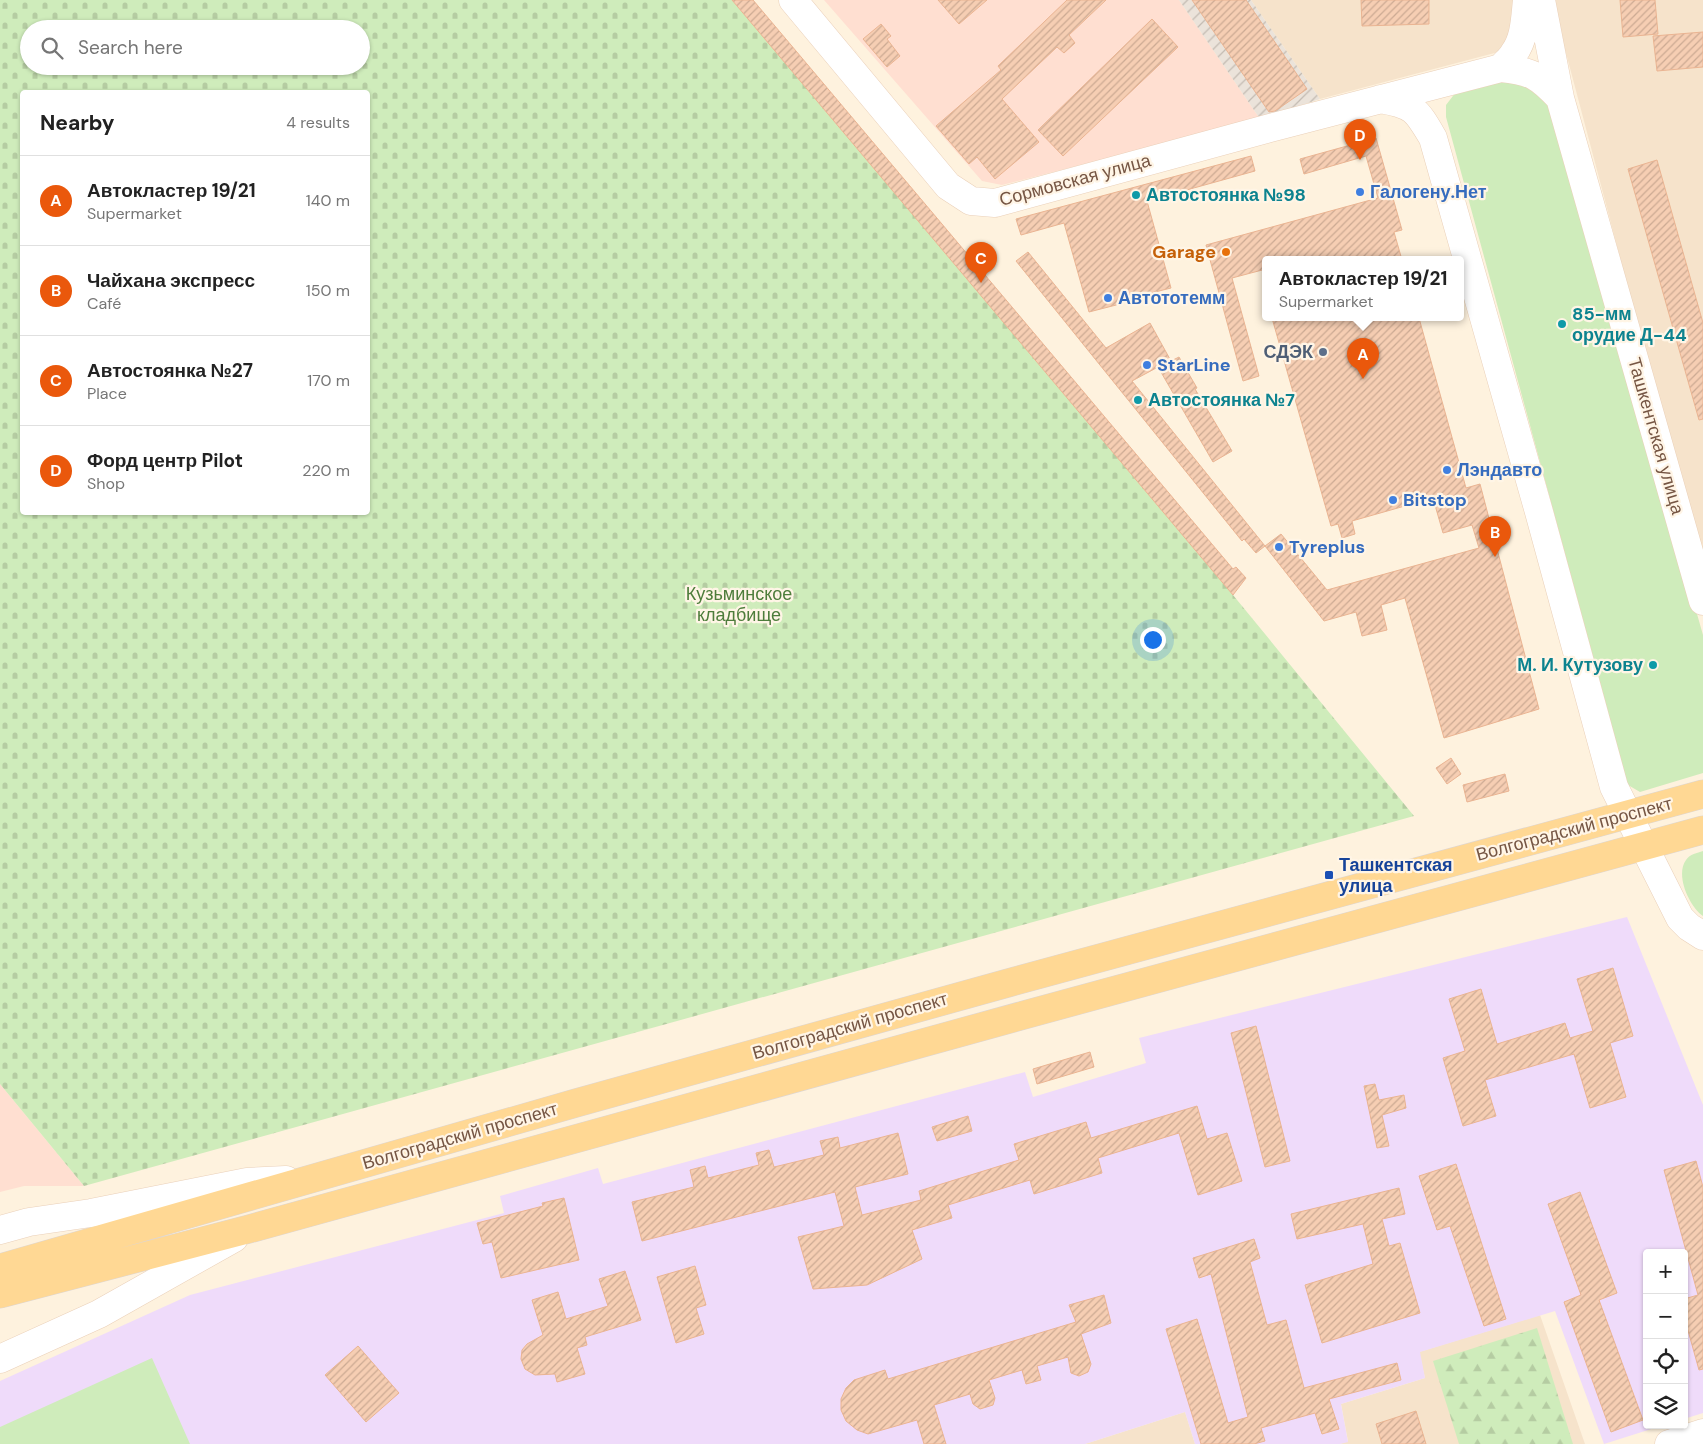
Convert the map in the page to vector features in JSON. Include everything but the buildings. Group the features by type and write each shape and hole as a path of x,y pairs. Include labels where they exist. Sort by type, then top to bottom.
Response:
{"main road":[{"name":"Сормовская улица","path":"793,0 948,186 971,201 995,203 1380,99"},
{"path":"1501,68 1515,53 1521,40 1525,24 1527,0"},
{"name":"Ташкентская улица","path":"1541,0 1560,98 1703,600"},
{"path":"1380,99 1501,68 1521,70 1536,75 1560,98"},
{"path":"1433,138 1442,99 1464,78"},
{"path":"1380,99 1401,103 1412,108 1419,115 1433,138 1539,512 1614,787 1680,918 1689,927 1703,936"},
{"name":"Волгоградский проспект","path":"0,1268 576,1103 1703,794"},
{"name":"Волгоградский проспект","path":"0,1294 249,1229 1015,1017 1703,830"},
{"path":"0,1230 29,1222 91,1213 246,1182 315,1178"},
{"path":"0,1359 99,1314 249,1229"},
{"path":"1669,1444 1703,1433"}],"shaded area":[{"path":"824,0 1179,0 1260,119 1002,185 982,181"},
{"path":"1179,0 1251,0 1320,99 1260,119"},
{"path":"1251,0 1518,0 1506,50 1320,99"},
{"path":"1552,0 1703,0 1703,571"},
{"path":"1627,917 1703,1105 1703,1413 1688,1418 1688,1249 1643,1249 1643,1429 1651,1429 1604,1444 1555,1311 1420,1352 1425,1378 1341,1404 1348,1442 1340,1444 1195,1444 1185,1412 1085,1444 0,1444 0,1381 190,1295 504,1213 500,1196 598,1168 603,1184 1025,1072 1033,1097 1146,1063 1139,1038"},
{"path":"0,1084 84,1186 24,1186 0,1192"},
{"path":"1540,1315 1585,1444 1340,1444 1348,1441 1341,1404 1425,1378 1419,1352"},
{"path":"1185,1412 1195,1444 1085,1444"}],"green space":[{"name":"Кузьминское кладбище","path":"0,0 732,0 1233,595 1414,816 84,1186 0,1084"},
{"path":"1523,76 1548,92 1703,635 1703,773 1640,792 1628,785 1446,117 1446,105 1456,92"},
{"path":"1703,851 1703,916 1693,905 1685,890 1682,874 1686,860 1694,854"},
{"path":"1537,1328 1573,1444 1459,1444 1433,1361"},
{"path":"152,1358 190,1444 0,1444 0,1427"}],"place":[{"name":"Форд центр Pilot","path":"1360,160"},
{"name":"Галогену.Нет","path":"1360,192"},
{"name":"Автостоянка №98","path":"1136,195"},
{"name":"Garage","path":"1226,252"},
{"name":"Автостоянка №27","path":"981,283"},
{"name":"Автототемм","path":"1108,298"},
{"name":"85-мм орудие Д-44","path":"1562,324"},
{"name":"СДЭК","path":"1323,352"},
{"name":"StarLine","path":"1147,365"},
{"name":"Автокластер 19/21","path":"1363,379"},
{"name":"Автостоянка №7","path":"1138,400"},
{"name":"Лэндавто","path":"1447,470"},
{"name":"Bitstop","path":"1393,500"},
{"name":"Tyreplus","path":"1279,547"},
{"name":"Чайхана экспресс","path":"1495,557"},
{"name":"М. И. Кутузову","path":"1653,665"},
{"name":"Ташкентская улица","path":"1329,875"}]}
